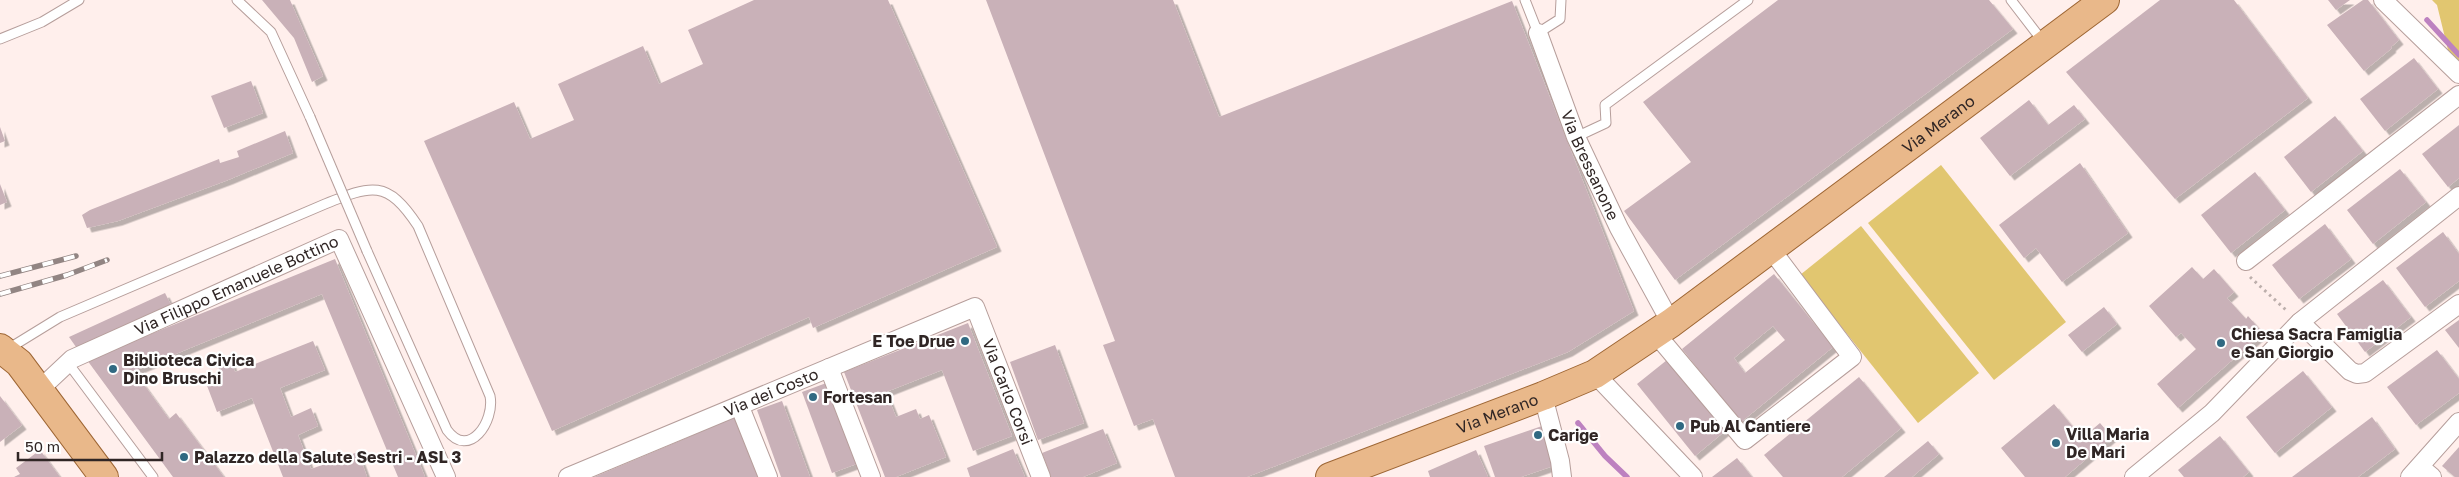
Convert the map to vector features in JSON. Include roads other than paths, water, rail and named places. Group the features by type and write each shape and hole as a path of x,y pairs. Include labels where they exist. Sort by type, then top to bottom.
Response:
{"main road":[{"name":"Via Merano","path":"1330,477 1361,471 1596,374 1664,328 2105,0"},
{"path":"3,349 40,389 104,477"}],"street":[{"path":"2383,0 2459,74"},
{"name":"Via Bressanone","path":"1538,33 1576,136 1664,328"},
{"path":"2246,261 2459,95"},
{"path":"2134,477 2212,413 2300,322 2459,196"},
{"name":"Via Filippo Emanuele Bottino","path":"40,389 68,363 339,239 446,477"},
{"path":"1664,328 1746,440 1852,357 1770,248"},
{"path":"2300,322 2344,365 2357,374 2365,373 2459,304"},
{"name":"Via dei Costo","path":"568,477 975,307"},
{"name":"Via Carlo Corsi","path":"975,307 1041,477"},
{"path":"828,368 871,477"},
{"path":"1596,374 1693,477"},
{"path":"1544,396 1560,461 1562,477"},
{"path":"740,406 768,477"},
{"path":"2421,474 2459,422"}],"lane":[{"path":"0,39 42,22 79,0"},
{"path":"3,349 69,314 347,195 362,189 380,190 396,199 406,208 418,226 490,396 491,404 483,432 474,438 466,440 456,438 447,430 367,251 310,117 271,32 237,0"},
{"name":"Via Bressanone","path":"1525,0 1538,33"},
{"path":"1538,33 1560,19 1561,0"},
{"path":"1576,136 1606,123 1605,105 1748,0"},
{"path":"2011,0 2045,45"},
{"path":"68,363 153,477"}],"waterway":[{"path":"2427,20 2459,55"},
{"path":"1578,423 1605,456 1627,477"}],"railway":[{"path":"0,276 76,256"},
{"path":"0,294 67,275 107,260"}],"place":[{"name":"E Toe Drue","path":"965,341"},
{"name":"Chiesa Sacra Famiglia e San Giorgio","path":"2221,343"},
{"name":"Biblioteca Civica Dino Bruschi","path":"113,369"},
{"name":"Fortesan","path":"813,397"},
{"name":"Pub Al Cantiere","path":"1680,426"},
{"name":"Carige","path":"1538,435"},
{"name":"Villa Maria De Mari","path":"2056,443"},
{"name":"Palazzo della Salute Sestri - ASL 3","path":"184,457"}]}
